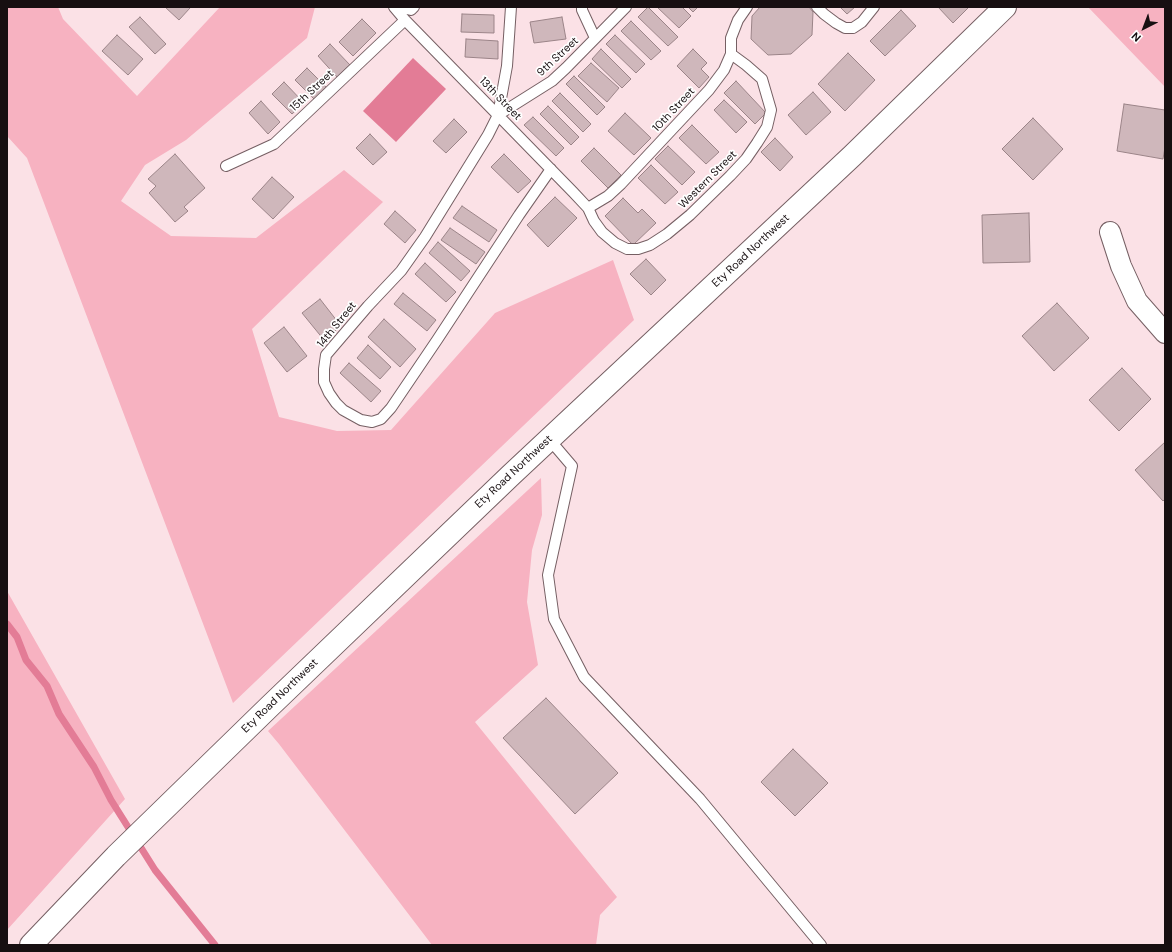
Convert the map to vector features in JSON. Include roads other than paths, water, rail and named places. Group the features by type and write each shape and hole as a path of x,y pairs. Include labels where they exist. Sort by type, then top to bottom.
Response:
{"street":[{"name":"Ety Road Northwest","path":"31,945 127,844 286,689 549,439 852,156 1005,7"},
{"path":"1110,232 1121,266 1137,301 1165,333"}],"lane":[{"name":"13th Street","path":"394,7 588,208"},
{"path":"398,7 411,10 414,7"},
{"path":"498,115 507,66 511,7"},
{"path":"582,7 595,38"},
{"name":"9th Street","path":"498,115 552,81 626,7"},
{"name":"10th Street","path":"588,208 608,196 709,90 724,70 730,54 731,38 738,20 747,7"},
{"path":"817,7 836,23 845,28 853,28 862,22 874,7"},
{"name":"15th Street","path":"226,166 274,144 405,20"},
{"name":"Western Street","path":"588,208 594,221 602,232 615,243 627,249 638,249 650,245 690,216 746,159 766,127 771,110 762,79 730,54"},
{"name":"14th Street","path":"498,115 488,135 429,230 401,271 368,306 326,355 324,382 329,393 342,410 361,420 372,422 381,419 391,408 551,169"},
{"path":"549,439 572,466 548,575 554,619 584,677 700,799 821,945"}],"waterway":[{"path":"7,624 17,637 26,660 47,686 59,714 94,767 111,800 155,870 215,945"}]}
